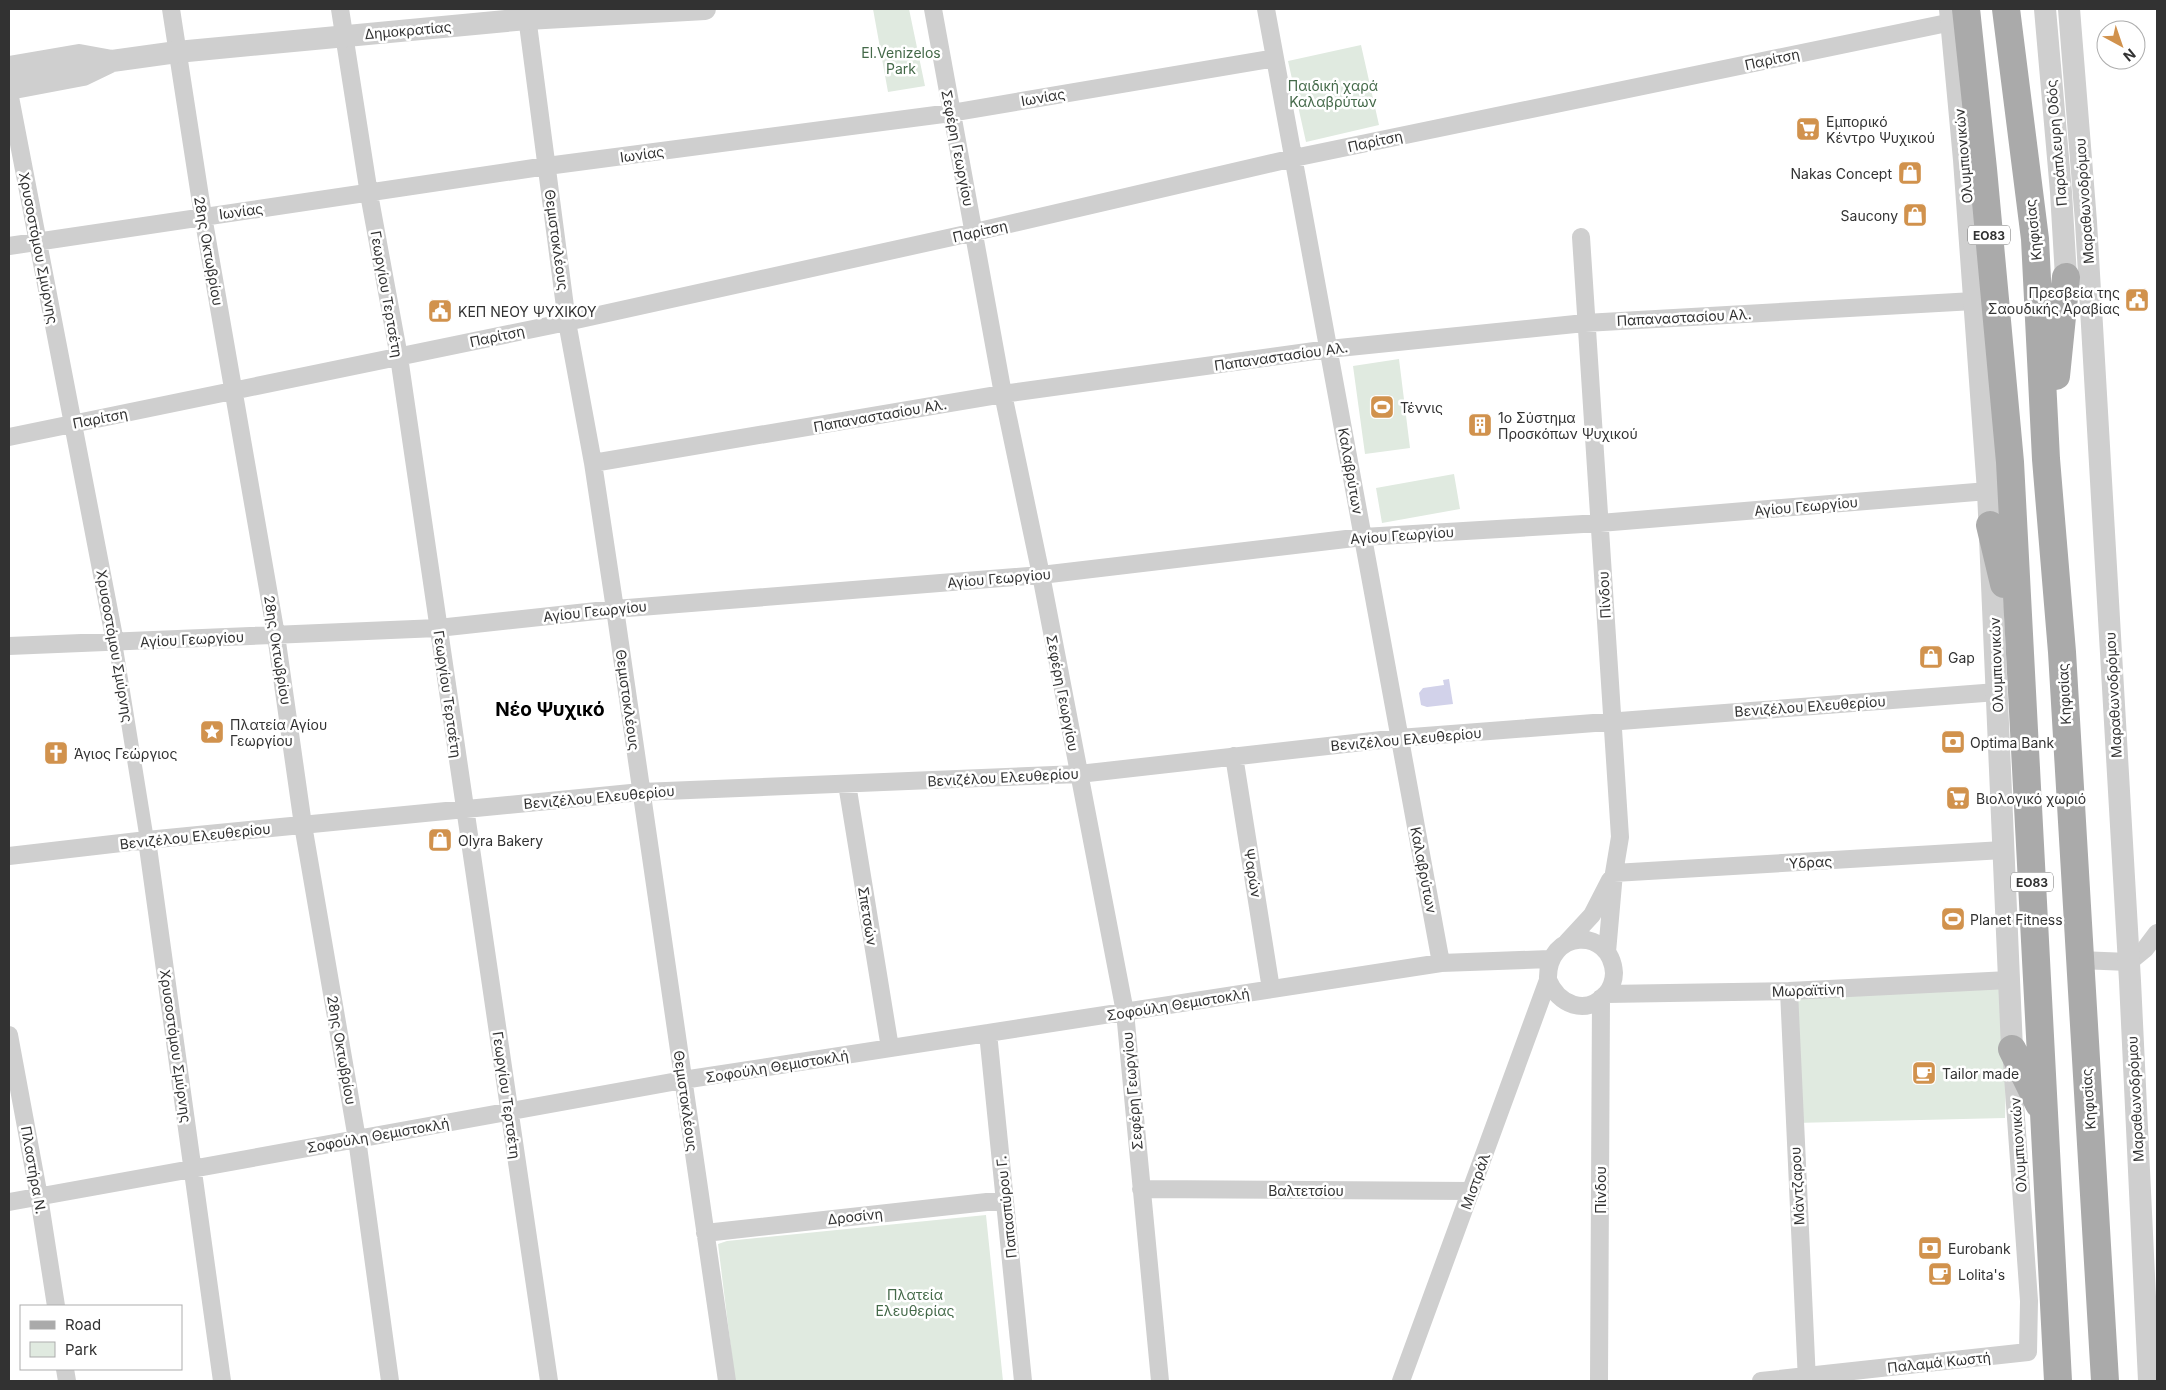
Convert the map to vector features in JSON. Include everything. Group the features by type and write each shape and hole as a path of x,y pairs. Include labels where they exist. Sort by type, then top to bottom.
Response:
{"main road":[{"name":"Κηφισίας","path":"2006,9 2035,239 2046,459 2062,652 2105,1381"},
{"name":"ΕΟ83","path":"1956,13 1984,169 2010,462 2058,1381"},
{"path":"2046,459 2066,277"},
{"path":"1990,525 2020,649"},
{"path":"2012,1049 2044,1114"}],"street":[{"name":"28ης Οκτωβρίου","path":"171,9 203,216 276,635 303,825 357,1139 390,1381"},
{"name":"Γεωργίου Τερτσέτη","path":"340,9 368,194 399,356 549,1381"},
{"name":"Δημοκρατίας","path":"9,90 82,75 112,61 177,52 526,14 705,9"},
{"name":"Σεφέρη Γεωργίου","path":"933,9 1003,394 1041,575 1124,1012 1160,1381"},
{"name":"Καλαβρύτων","path":"1266,9 1441,963"},
{"name":"Παράπλευρη Οδός","path":"2045,9 2061,192 2066,277"},
{"name":"Μαραθωνοδρόμου","path":"2069,9 2087,232 2129,962 2149,1381"},
{"name":"Παρίτση","path":"9,438 568,322 975,232 1294,158 1956,13"},
{"name":"Ολυμπιονικών","path":"1956,13 1964,160 1990,525 2012,1049 2029,1301 2028,1352"},
{"name":"Θεμιστοκλέους","path":"526,14 568,322 593,463 615,609 727,1381"},
{"name":"Δημοκρατίας","path":"9,67 79,55 112,61"},
{"name":"Ιωνίας","path":"9,246 547,166 951,113 1275,58"},
{"name":"Χρυσοστόμου Σμύρνης","path":"9,90 115,642 147,840 222,1381"},
{"name":"Πίνδου","path":"1580,237 1620,837 1614,873 1607,952"},
{"name":"Παπαναστασίου Αλ.","path":"593,463 1003,394 1329,349 1585,323 1974,301"},
{"name":"Αγίου Γεωργίου","path":"9,646 438,628 615,609 1041,575 1363,536 1600,523 1988,491"},
{"name":"Βενιζέλου Ελευθερίου","path":"9,856 147,840 641,792 1079,774 1399,738 1997,692"},
{"name":"Ψαρών","path":"1234,756 1271,989"},
{"name":"Σπετσών","path":"847,784 890,1048"},
{"name":"Ύδρας","path":"1614,873 2003,850"},
{"path":"1568,942 1592,914 1614,873"},
{"path":"2079,960 2129,962 2145,949 2157,934"},
{"path":"1578,939 1589,940 1600,945 1607,952 1613,964 1614,977 1604,996 1592,1004 1581,1006 1570,1004 1552,990 1548,980 1550,959 1560,946 1578,939"},
{"name":"Σοφούλη Θεμιστοκλή","path":"9,1202 683,1080 1441,963 1550,959"},
{"name":"Μιστράλ","path":"1401,1381 1548,980"},
{"name":"Μωραϊτίνη","path":"1604,996 1789,991 2009,980"},
{"name":"Μάντζαρου","path":"1789,991 1807,1378"},
{"name":"Πίνδου","path":"1599,1381 1604,996"},
{"name":"Παπασπύρου Γ.","path":"988,1033 1023,1381"},
{"name":"Πλαστήρα Ν.","path":"9,1035 39,1197 56,1305"},
{"name":"Βαλτετσίου","path":"1141,1189 1471,1191"},
{"name":"Δροσίνη","path":"705,1233 1005,1200"},
{"name":"Παλαμά Κωστή","path":"1761,1381 1807,1378 2028,1352"}],"green space":[{"name":"El.Venizelos Park","path":"873,9 909,9 925,86 888,92"},
{"name":"Παιδική χαρά Καλαβρύτων","path":"1361,45 1379,125 1306,142 1288,61"},
{"name":"Τέννις","path":"1399,359 1410,448 1365,454 1353,366"},
{"path":"1454,474 1460,509 1382,523 1376,488"},
{"path":"2009,980 2005,1118 1794,1123 1789,991"},
{"name":"Πλατεία Ελευθερίας","path":"986,1215 1003,1381 735,1381 718,1244 727,1241"}],"water":[{"path":"1449,679 1453,704 1427,707 1421,705 1419,693 1423,688 1444,685 1443,680"}],"place":[{"name":"Εμπορικό Κέντρο Ψυχικού","path":"1808,129"},
{"name":"Nakas Concept","path":"1910,173"},
{"name":"Saucony","path":"1915,215"},
{"name":"Πρεσβεία της Σαουδικής Αραβίας","path":"2137,300"},
{"name":"ΚΕΠ ΝΕΟΥ ΨΥΧΙΚΟΥ","path":"440,311"},
{"name":"Τέννις","path":"1382,407"},
{"name":"1ο Σύστημα Προσκόπων Ψυχικού","path":"1480,425"},
{"name":"Gap","path":"1931,657"},
{"name":"Πλατεία Αγίου Γεωργίου","path":"212,732"},
{"name":"Optima Bank","path":"1953,742"},
{"name":"Άγιος Γεώργιος","path":"56,753"},
{"name":"Βιολογικό χωριό","path":"1958,798"},
{"name":"Olyra Bakery","path":"440,840"},
{"name":"Planet Fitness","path":"1953,919"},
{"name":"Tailor made","path":"1924,1073"},
{"name":"Eurobank","path":"1930,1248"},
{"name":"Lolita's","path":"1940,1274"}],"district":[{"name":"Νέο Ψυχικό","path":"550,709"}]}
